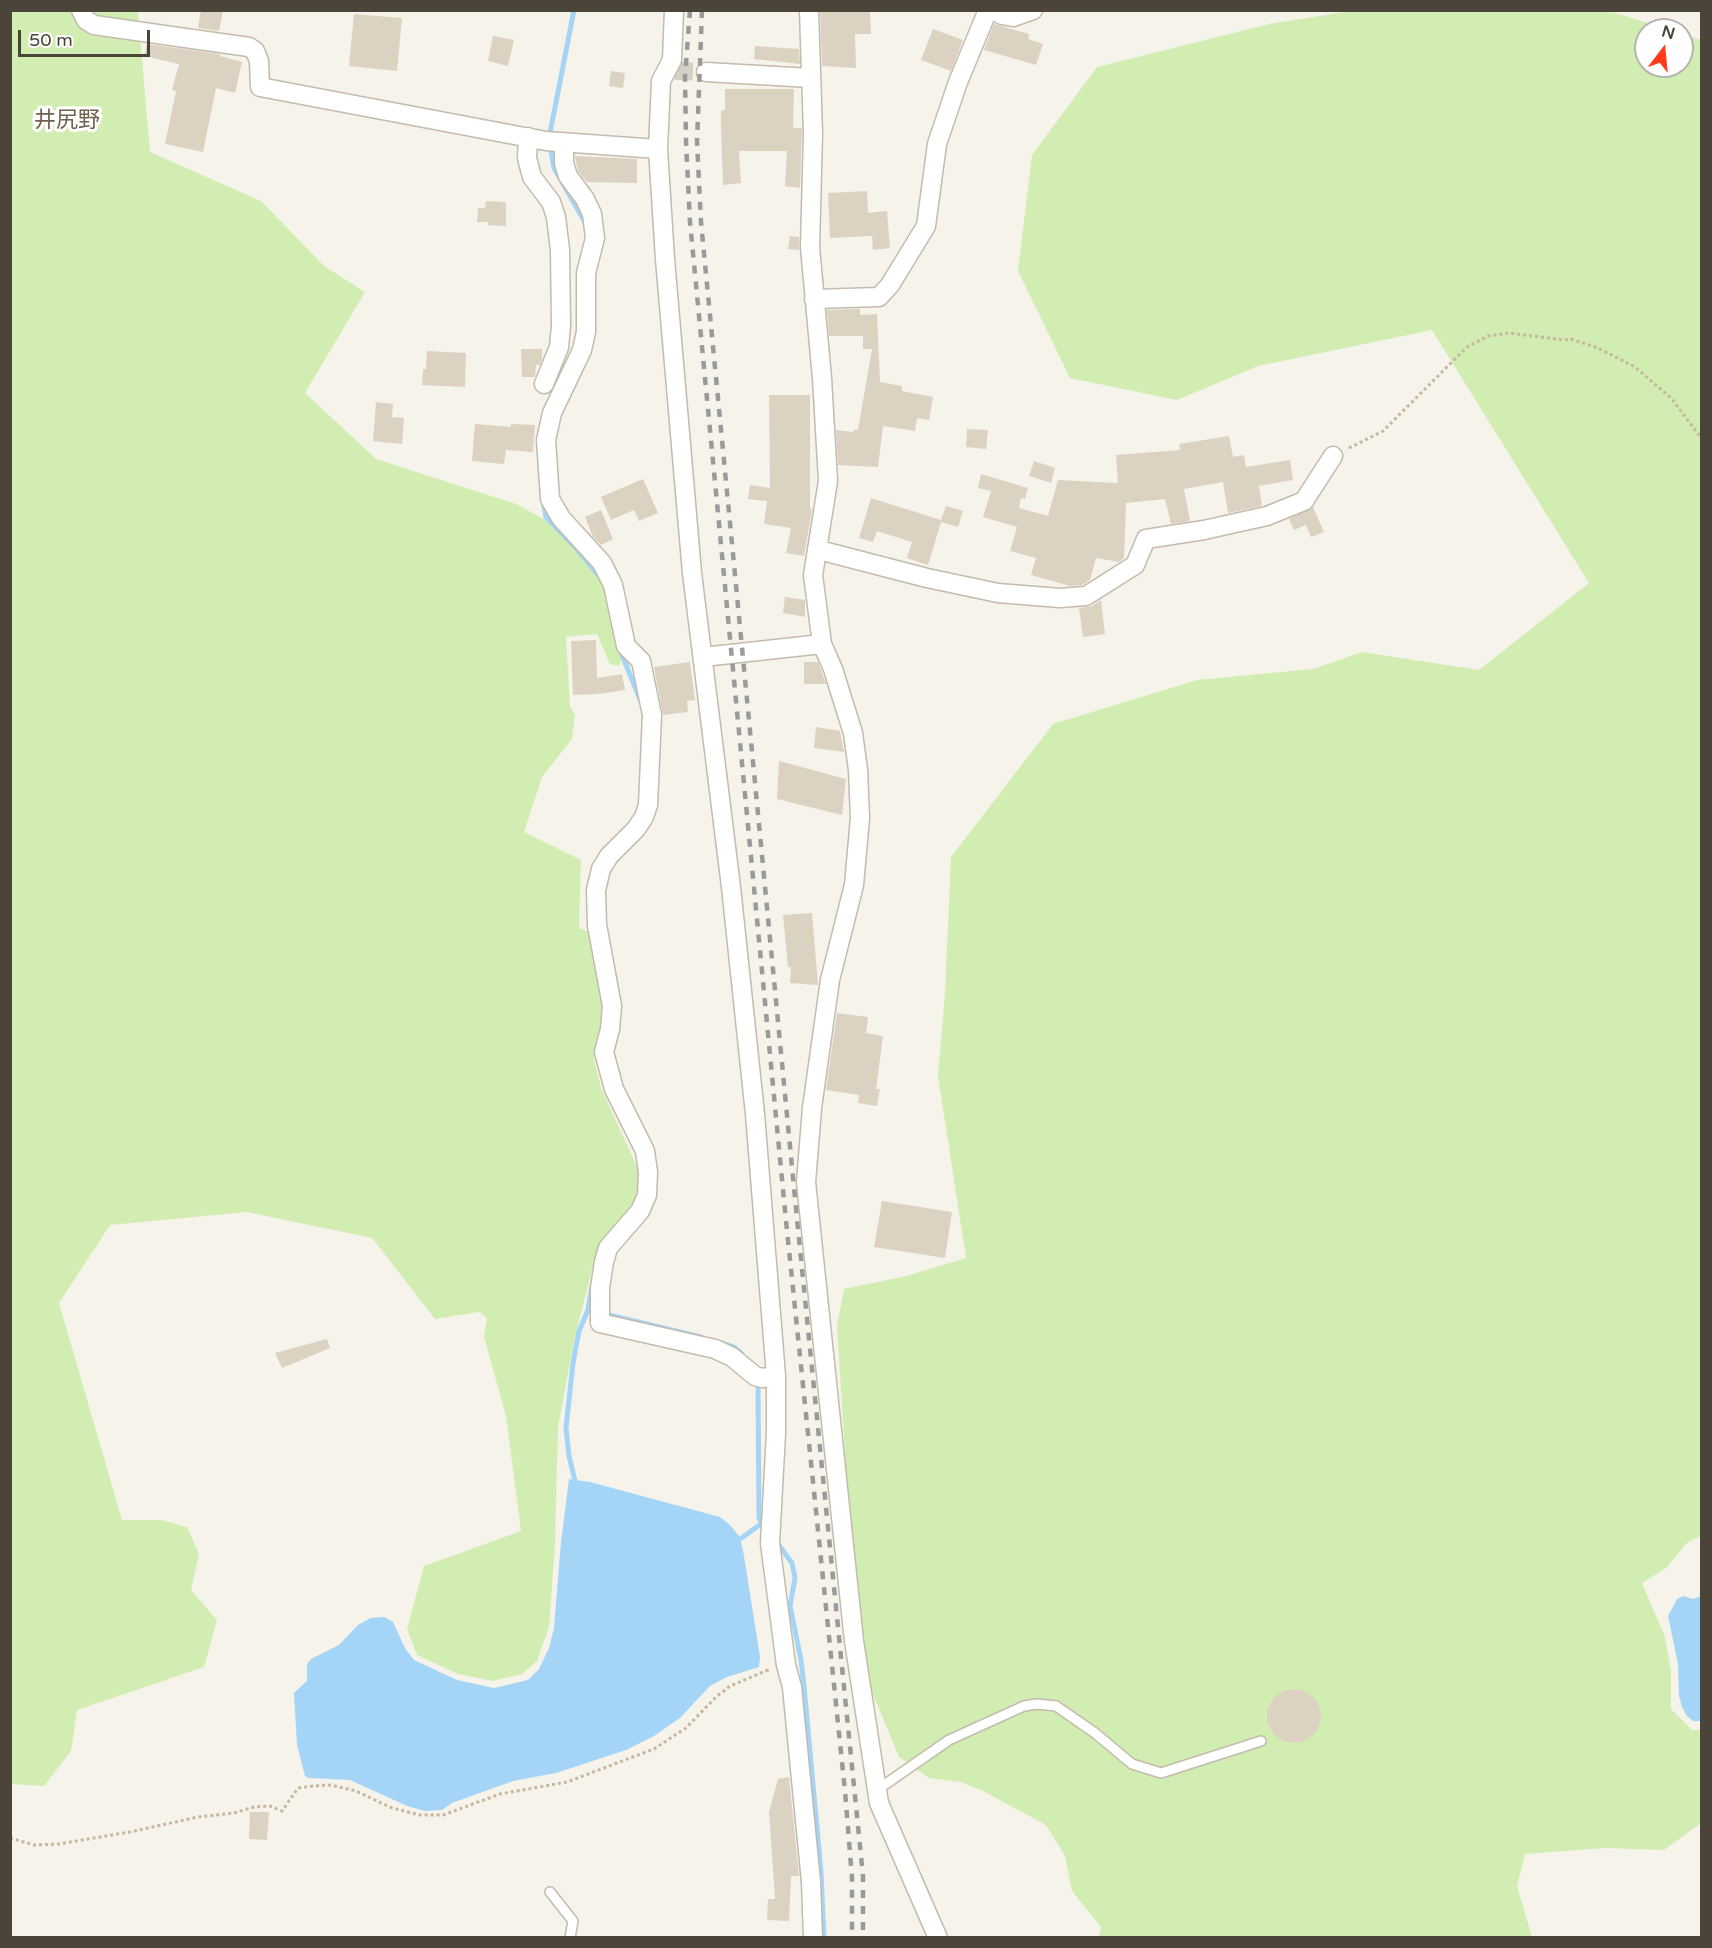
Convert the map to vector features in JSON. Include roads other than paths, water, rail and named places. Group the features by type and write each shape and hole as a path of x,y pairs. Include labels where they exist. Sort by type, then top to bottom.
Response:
{"street":[{"path":"81,10 86,20 94,25 249,47 255,51 259,61 260,87 548,140 658,150"},
{"path":"674,10 670,71 661,81 658,150 665,259 692,573 731,887 755,1114 764,1376 776,1433 770,1533 786,1665 792,1687 811,1882 813,1938"},
{"path":"809,10 813,133 810,247 828,481 819,550 813,575 822,644 853,733 858,770 860,818 854,885 830,980 812,1108 806,1182 854,1641 879,1803 938,1938"},
{"path":"814,299 879,297 902,266 926,225 937,144 958,82 988,10"},
{"path":"994,10 1002,15 1013,17 1033,10"},
{"path":"706,72 811,78"},
{"path":"544,384 559,346 560,250 556,217 551,202 532,177 527,158 548,140"},
{"path":"548,140 564,164 568,176 585,199 592,214 595,238 586,273 586,332 582,350 552,413 546,440 550,499 561,518 602,563 613,585 627,646 641,661 652,715 648,805 636,829 609,856 601,869 596,890 597,925 612,1006 610,1029 604,1052 614,1089 645,1151 648,1172 647,1195 640,1211 608,1248 600,1288 600,1323 715,1348 764,1376"},
{"path":"819,550 927,578 998,593 1060,598 1086,596 1135,565 1146,539 1204,530 1267,516 1305,501 1333,456"},
{"path":"703,657 822,644"}],"lane":[{"path":"877,1790 949,1740 1024,1706 1037,1704 1056,1706 1095,1733 1132,1764 1161,1773 1261,1740"},
{"path":"550,1892 573,1922 570,1938"}],"water":[{"path":"569,1479 590,1482 720,1517 730,1525 739,1536 743,1550 760,1657 759,1667 727,1677 710,1686 680,1718 654,1736 626,1750 556,1773 513,1781 452,1803 442,1810 425,1811 407,1806 350,1780 305,1776 297,1745 294,1693 307,1681 307,1664 311,1659 339,1645 358,1625 371,1618 384,1617 393,1622 405,1648 414,1660 457,1680 494,1688 528,1680 539,1669 549,1648 554,1628"},
{"path":"1683,1596 1693,1599 1701,1596 1701,1721 1693,1721 1687,1716 1679,1696 1678,1664 1668,1616 1677,1599"}],"waterway":[{"path":"574,10 550,133 551,151 554,168 586,224"},
{"path":"543,500 546,517 598,575"},
{"path":"620,650 641,702"},
{"path":"592,1286 588,1310 701,1337"},
{"path":"576,1485 569,1456 566,1428 573,1363 579,1331 588,1310"},
{"path":"722,1343 734,1347 742,1354"},
{"path":"758,1381 759,1518 765,1528"},
{"path":"736,1542 761,1524"},
{"path":"775,1540 792,1563 795,1578 790,1606 804,1686 821,1872 824,1938"}],"tunnel":[{"path":"675,71 706,72"}],"railway":[{"path":"690,10 685,77 690,222 786,1221 845,1791 852,1878 852,1938"},
{"path":"702,10 697,142 701,222 863,1876 863,1938"}],"district":[{"name":"井尻野","path":"67,121"}]}
